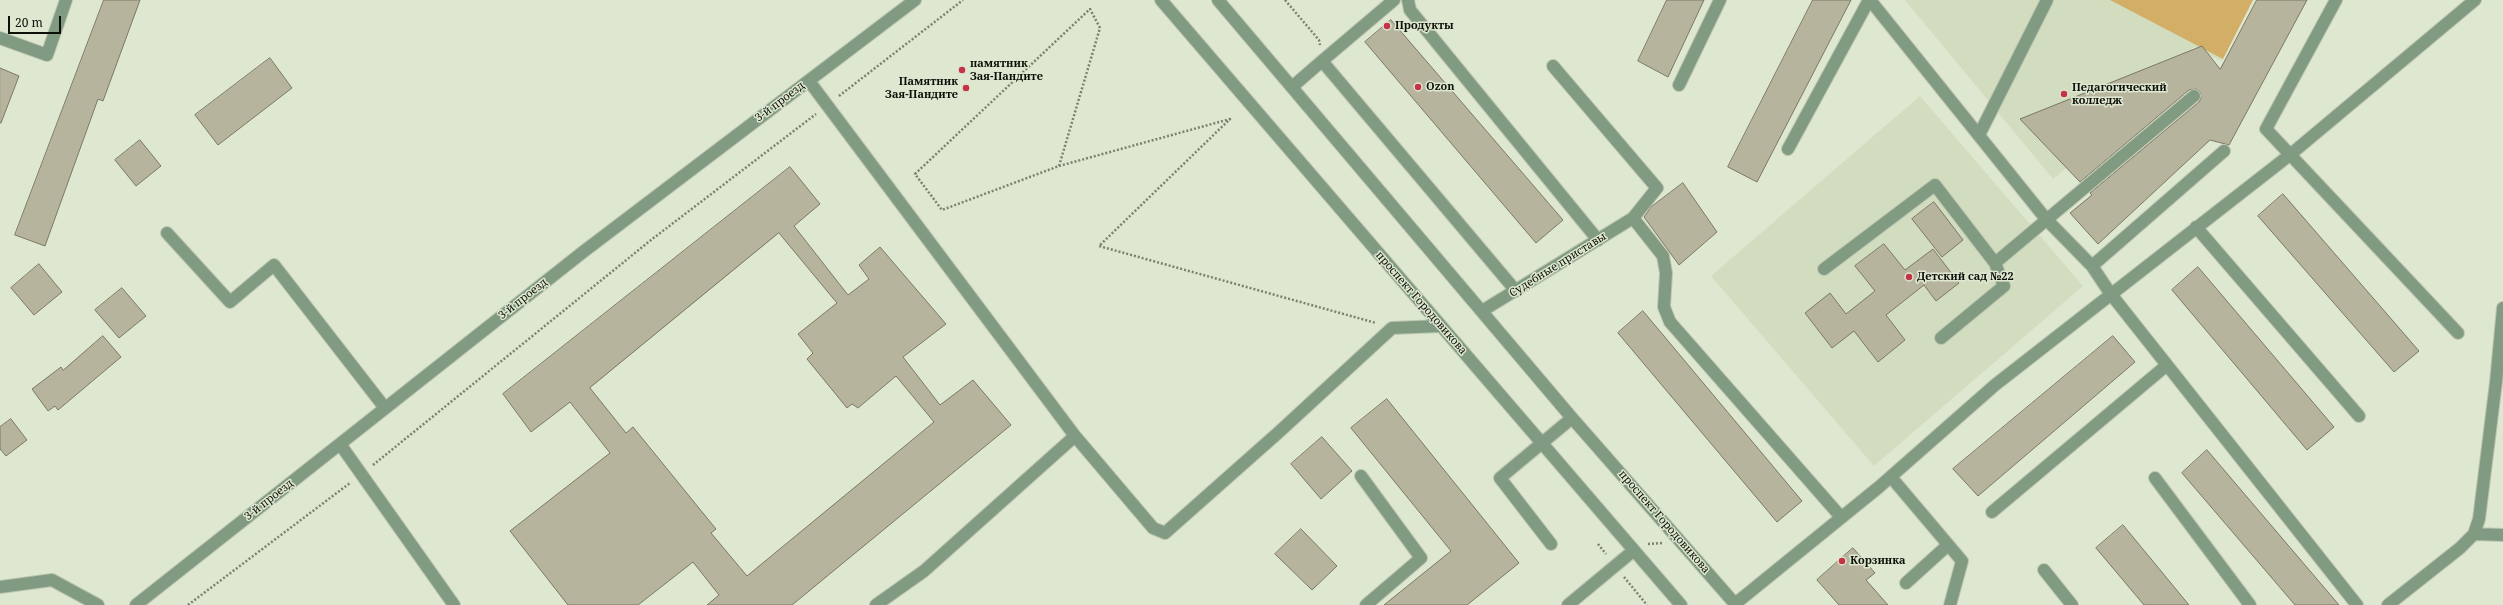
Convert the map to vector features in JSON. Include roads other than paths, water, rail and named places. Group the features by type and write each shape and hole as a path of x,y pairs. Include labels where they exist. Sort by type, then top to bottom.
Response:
{"street":[{"path":"0,38 47,55 66,0"},
{"name":"3-й проезд","path":"136,605 582,252 915,0"},
{"name":"проспект Городовикова","path":"1161,0 1542,444 1637,547 1681,605"},
{"name":"проспект Городовикова","path":"1218,0 1572,418 1736,604"},
{"path":"1292,87 1394,0"},
{"path":"1408,0 1410,10 1598,240"},
{"path":"1679,85 1720,0"},
{"path":"1788,150 1870,0 2046,219 2092,266 2110,293 2357,605"},
{"path":"1979,135 2047,0"},
{"path":"2336,0 2266,128 2458,333"},
{"path":"1736,604 1891,477 1995,385 2110,293 2291,154 2475,0"},
{"path":"1322,61 1516,291"},
{"name":"Судебные приставы","path":"1482,311 1633,218 1657,188 1553,66"},
{"path":"809,81 1075,436 1153,528 1166,533 1392,328 1440,326"},
{"path":"1996,263 2046,219 2194,96"},
{"path":"2092,266 2224,151"},
{"path":"1824,269 1936,184 1996,263 2004,286 1941,338"},
{"path":"1633,218 1663,256 1666,273 1664,307 1670,322 1841,517"},
{"path":"2196,227 2359,416"},
{"path":"167,233 230,302 274,265 385,408"},
{"path":"2388,605 2460,548 2474,534 2479,519 2500,379 2503,308"},
{"path":"1992,512 2167,365"},
{"path":"1551,544 1500,478 1572,418"},
{"path":"876,605 924,571 1075,436"},
{"path":"340,444 454,605"},
{"path":"1361,476 1420,558 1366,605"},
{"path":"1891,477 1962,561 1950,605"},
{"path":"2155,478 2250,605"},
{"path":"2474,534 2503,535"},
{"path":"1906,583 1948,545"},
{"path":"1568,605 1637,547"},
{"path":"2044,570 2072,605"},
{"path":"0,587 52,580 98,605"}],"place":[{"name":"Продукты","path":"1387,26"},
{"name":"памятник Зая-Пандите","path":"962,70"},
{"name":"Ozon","path":"1418,87"},
{"name":"Памятник Зая-Пандите","path":"966,88"},
{"name":"Педагогический колледж","path":"2064,94"},
{"name":"Детский сад №22","path":"1909,277"},
{"name":"Корзинка","path":"1842,561"}]}
